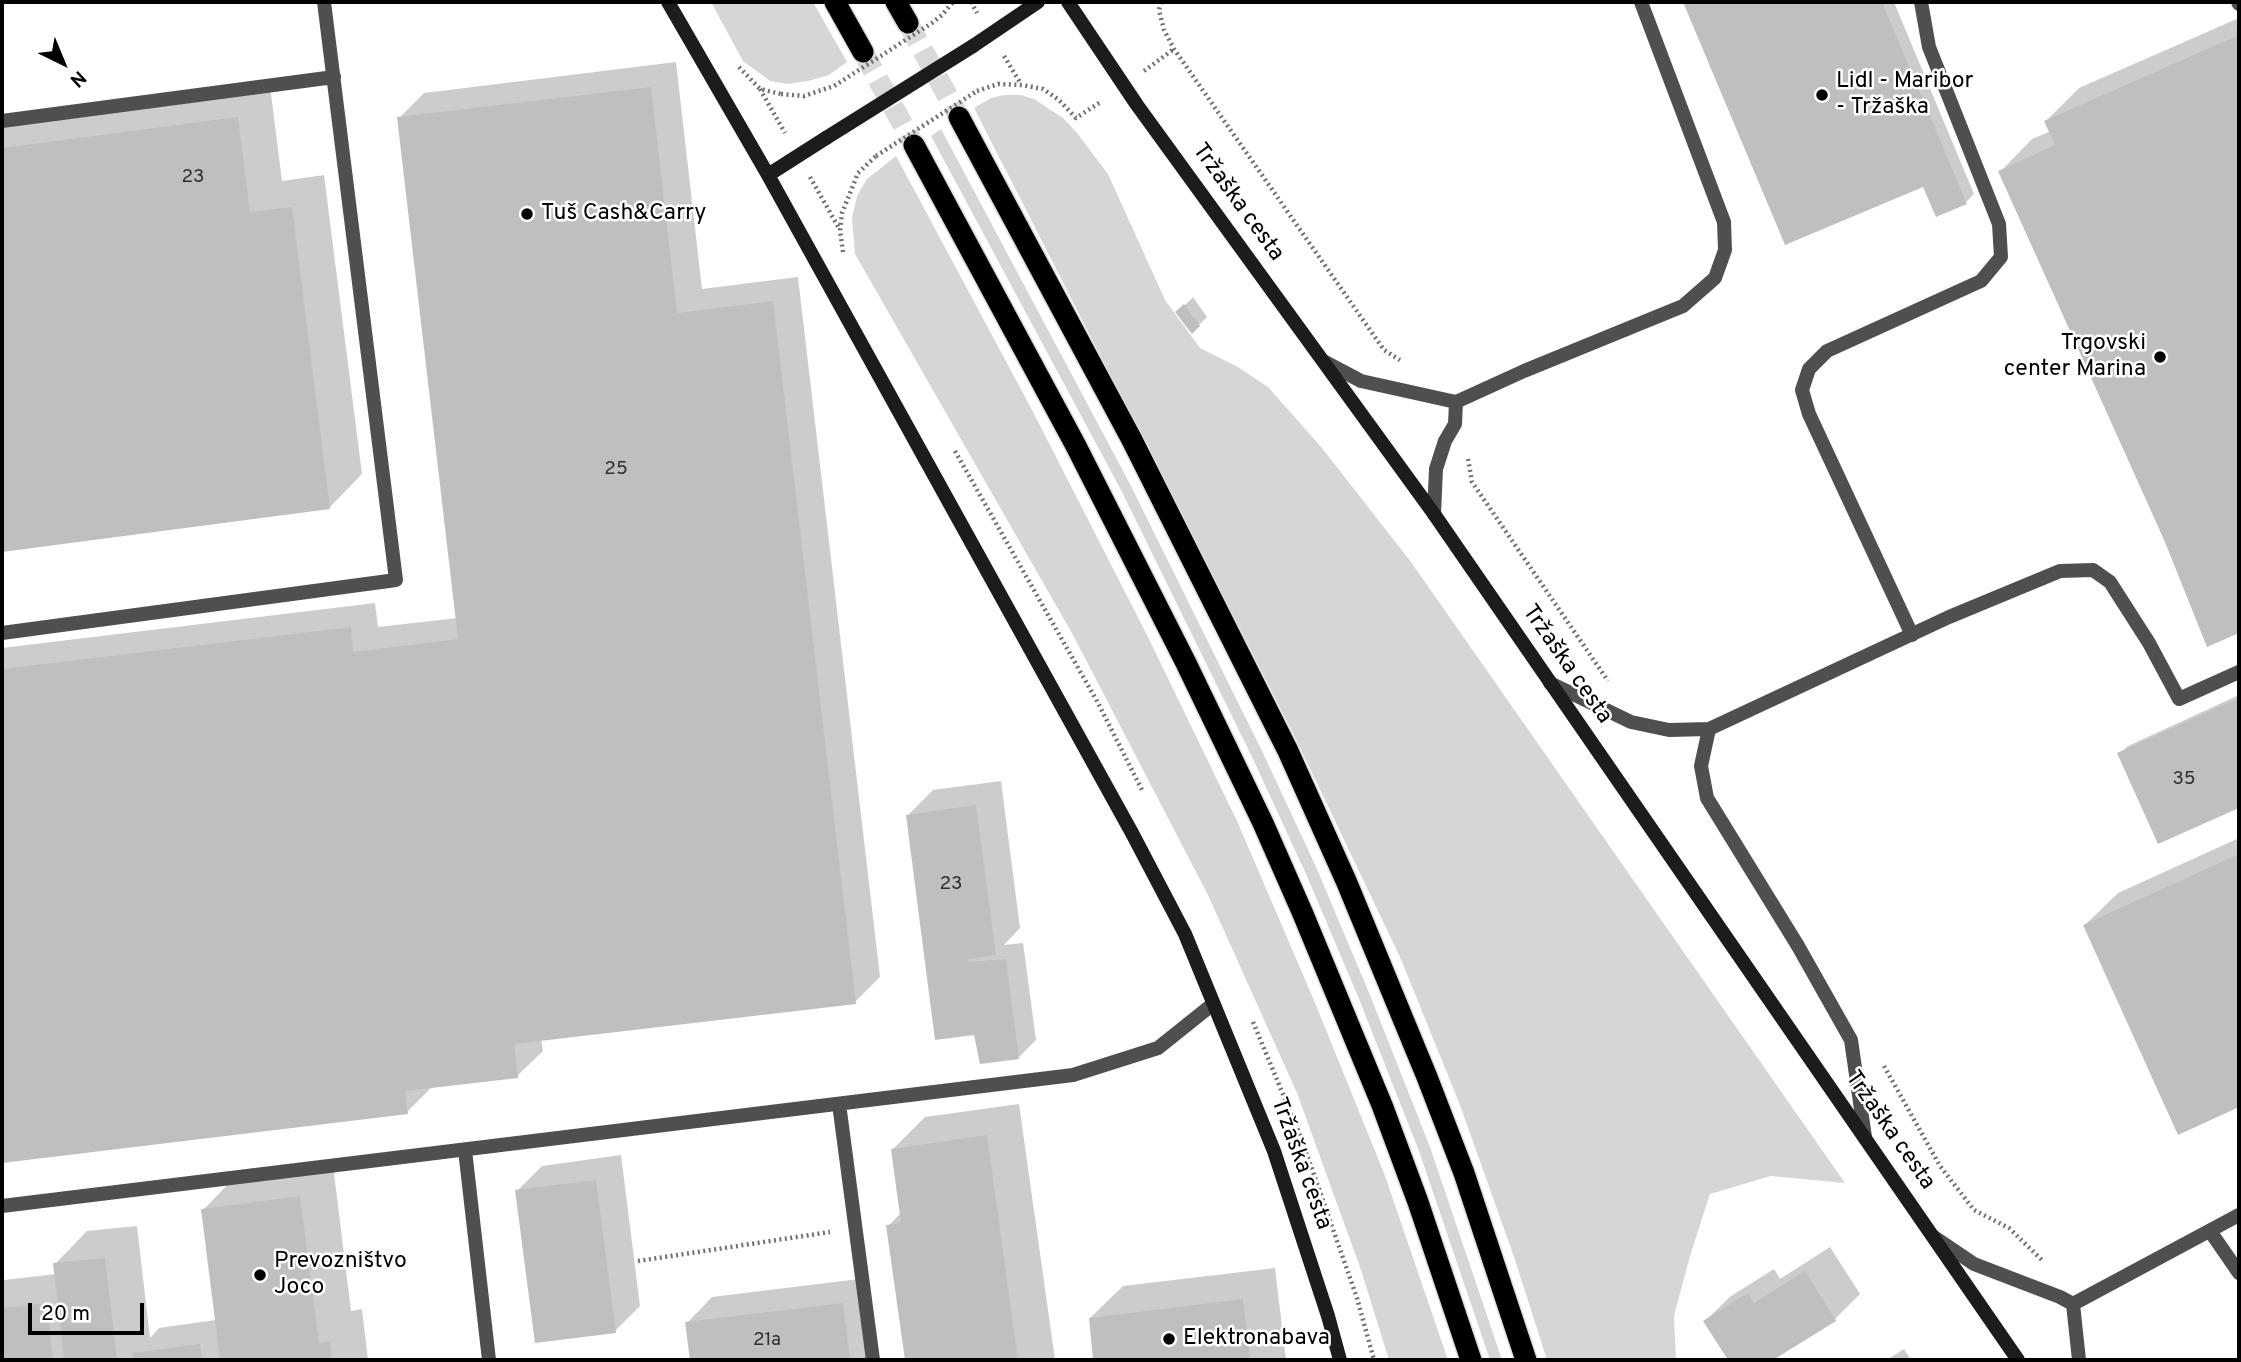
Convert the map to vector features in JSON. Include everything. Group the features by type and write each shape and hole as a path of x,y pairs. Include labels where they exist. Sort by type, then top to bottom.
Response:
{"highway":[{"path":"835,2 863,52"},
{"path":"896,2 908,23"},
{"path":"959,117 1132,440 1288,751 1347,883 1427,1077 1468,1185 1526,1360"},
{"path":"914,145 1088,469 1263,823 1382,1105 1471,1360"}],"street":[{"name":"Tržaška cesta","path":"668,2 768,175 1132,833 1185,934 1274,1151 1340,1360"},
{"path":"768,175 1038,2"},
{"name":"Tržaška cesta","path":"1068,2 1137,105 1434,514 2018,1360"}],"lane":[{"path":"2,632 396,580 324,2"},
{"path":"1325,362 1361,381 1456,402 1683,306 1715,278 1725,250 1724,222 1641,2"},
{"path":"1912,635 1809,414 1802,390 1809,369 1827,351 1981,281 2001,257 1999,223 1929,47 1921,2"},
{"path":"2,121 334,76"},
{"path":"1434,514 1436,469 1445,441 1455,424 1456,402"},
{"path":"1550,683 1631,722 1669,730 1709,729 1912,635 2060,571 2093,570 2110,582 2149,643 2179,699 2239,672"},
{"path":"1709,729 1702,766 1707,798 1777,911 1851,1041 1865,1137"},
{"path":"2,1206 1073,1075 1158,1048 1213,1004"},
{"path":"839,1104 873,1360"},
{"path":"464,1150 489,1360"},
{"path":"2073,1304 2239,1215"},
{"path":"2210,1231 2239,1273"},
{"path":"1933,1236 1974,1264 2073,1304"},
{"path":"2073,1304 2079,1360"}],"path":[{"path":"738,66 760,89 804,96 834,86 932,23 953,2"},
{"path":"1161,2 1159,10 1164,30 1174,49 1384,350 1409,366"},
{"path":"876,156 977,91 998,84 1043,89 1059,100 1076,118"},
{"path":"1472,447 1468,459 1472,482 1613,687"},
{"path":"638,1261 855,1228"}],"shaded area":[{"path":"711,2 813,2 847,62 829,75 808,81 787,84 770,81 743,61"},
{"path":"1021,95 1034,99 1063,118 1077,133 1108,174 1165,300 1200,348 1238,367 1268,387 1322,448 1411,562 1845,1183 1771,1176 1710,1194 1674,1316 1676,1360 1547,1360 1460,1105 1400,957 1293,733 974,108 991,98"},
{"path":"941,129 1130,484 1263,753 1317,869 1430,1147 1502,1360 1490,1360 1419,1151 1306,874 1253,759 1121,490 931,136"},
{"path":"896,156 1031,408 1147,635 1237,821 1384,1173 1448,1360 1389,1360 1361,1270 1297,1093 1208,895 1073,635 855,254 852,218 857,196 867,179"}],"building":[{"name":"Lidl - Maribor - Tržaška","path":"1683,2 1882,2 1967,204 1936,217 1923,187 1785,245"},
{"name":"Trgovski center Marina","path":"2239,35 2239,633 2207,647 2165,542 1998,171 2055,145 2044,121"},
{"path":"651,87 677,313 773,301 856,1004 514,1044 518,1078 405,1091 408,1114 2,1163 2,669 351,627 353,652 458,639 397,117"},
{"path":"238,117 250,212 292,207 330,509 2,552 2,148"},
{"path":"1184,304 1200,326 1192,334 1175,312"},
{"path":"2239,698 2239,808 2158,844 2117,753"},
{"path":"976,805 996,955 968,959 968,962 1006,959 1019,1059 980,1064 974,1035 935,1040 906,815"},
{"path":"2239,854 2239,1107 2178,1135 2083,925"},
{"path":"987,1135 1018,1360 905,1360 886,1225 901,1223 891,1149"},
{"path":"596,1180 616,1333 535,1343 515,1190"},
{"name":"Prevozništvo Joco","path":"300,1196 319,1343 330,1341 332,1360 220,1360 201,1209"},
{"path":"105,1258 117,1360 64,1360 53,1263"},
{"path":"1805,1271 1836,1321 1773,1360 1728,1360 1703,1321 1748,1293 1754,1303"},
{"name":"Elektronabava","path":"1243,1299 1250,1360 1093,1360 1089,1318"},
{"path":"47,1303 53,1360 2,1360 2,1308"},
{"path":"843,1303 850,1360 690,1360 685,1322"},
{"path":"200,1344 202,1360 133,1360 132,1353"}],"tunnel":[{"path":"908,23 959,117"},
{"path":"863,52 914,145"}],"place":[{"name":"Lidl - Maribor - Tržaška","path":"1822,95"},
{"name":"Tuš Cash&Carry","path":"527,214"},
{"name":"Trgovski center Marina","path":"2160,357"},
{"name":"Prevozništvo Joco","path":"260,1275"},
{"name":"Elektronabava","path":"1169,1339"}]}
